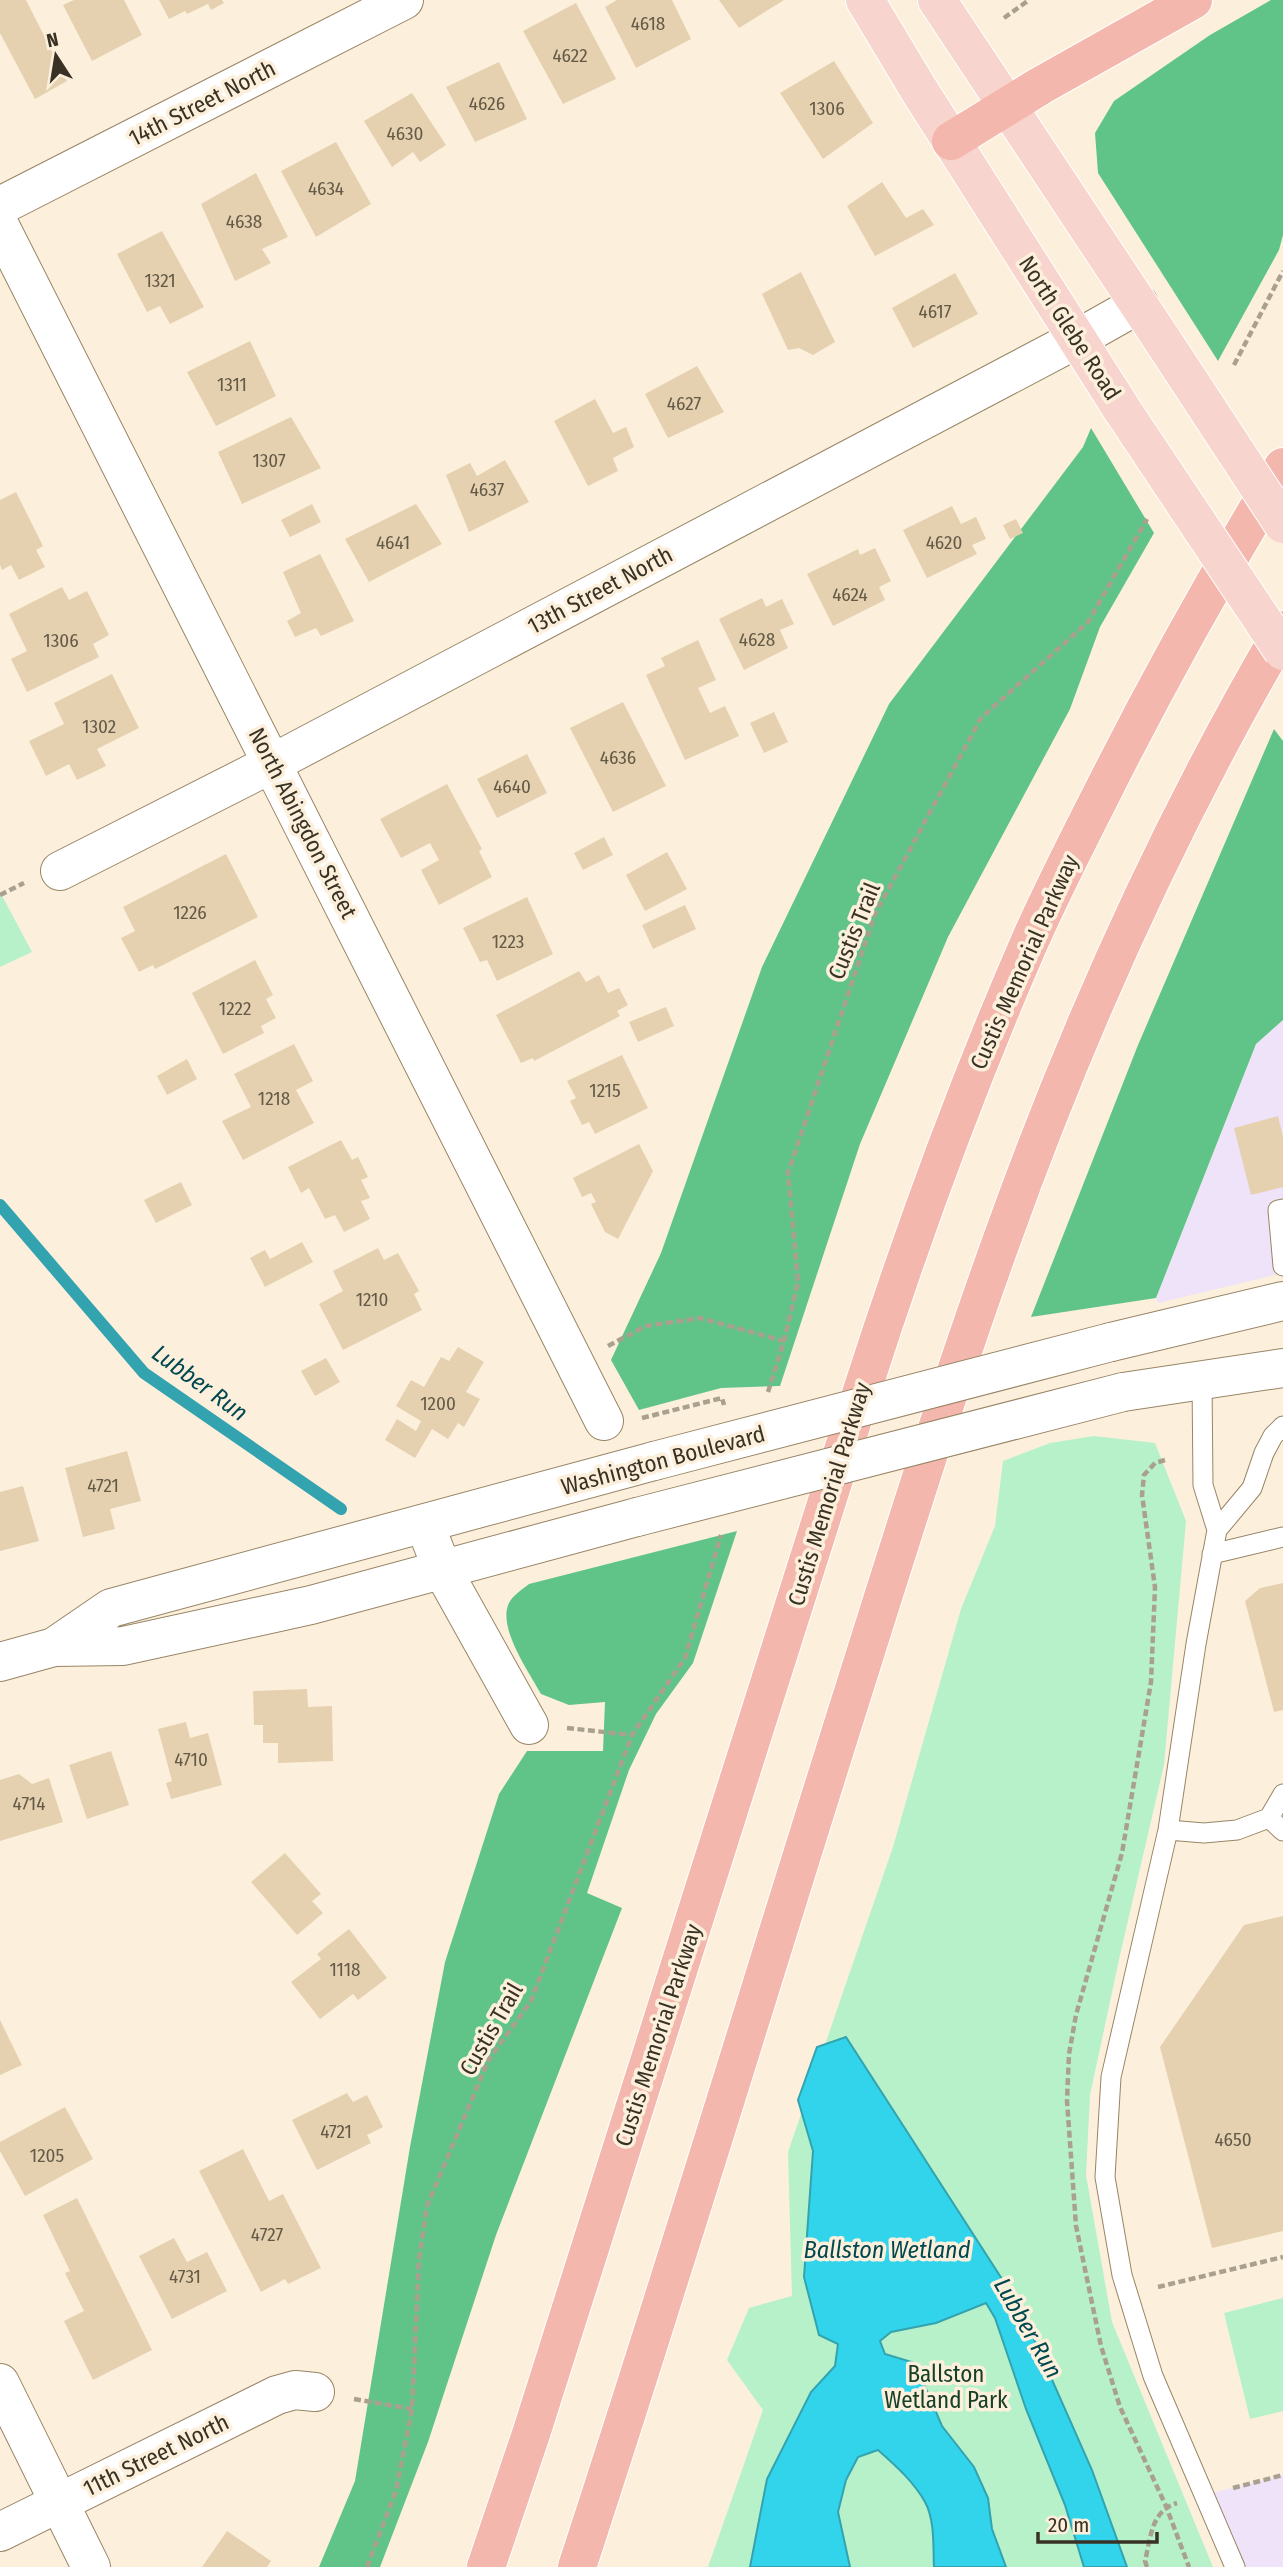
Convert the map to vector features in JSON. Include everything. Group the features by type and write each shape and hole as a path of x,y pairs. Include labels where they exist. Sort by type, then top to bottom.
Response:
{"highway":[{"path":"951,141 1040,86 1193,0"},
{"name":"Custis Memorial Parkway","path":"485,2567 531,2434 865,1380 904,1261 941,1161 1030,941 1074,848 1178,647 1283,467"},
{"path":"577,2567 913,1502 1002,1239 1051,1113 1127,933 1171,841 1283,630"}],"main road":[{"name":"North Glebe Road","path":"865,0 951,141 1123,411 1283,652"},
{"path":"937,0 1283,524"}],"street":[{"name":"14th Street North","path":"0,206 404,0"},
{"name":"North Abingdon Street","path":"0,226 604,1420"},
{"name":"13th Street North","path":"60,871 273,763 1139,304"},
{"name":"Washington Boulevard","path":"54,1647 110,1608 654,1461 1111,1342 1283,1301"},
{"name":"Washington Boulevard","path":"0,1662 54,1647 123,1646 311,1605 637,1517 1123,1392 1283,1368"},
{"path":"425,1525 443,1571 529,1725"},
{"path":"0,2383 91,2567"},
{"name":"11th Street North","path":"0,2532 277,2395 295,2390 315,2392"}],"lane":[{"path":"1283,1209 1278,1210 1283,1266"},
{"path":"1283,1363 1283,1368"},
{"path":"1202,1380 1203,1485 1217,1530"},
{"path":"1236,2567 1153,2376 1122,2275 1105,2177 1111,2077 1168,1830 1196,1644 1217,1530 1252,1488 1264,1452 1273,1436 1283,1426"},
{"path":"1212,1554 1283,1536"},
{"path":"1168,1830 1204,1833 1276,1824 1283,1794"}],"path":[{"path":"1004,18 1029,0"},
{"path":"1234,365 1283,271"},
{"name":"Custis Trail","path":"765,1401 784,1341 798,1282 788,1173 875,914 981,718 1088,622 1147,518"},
{"path":"576,1364 646,1326 700,1318 784,1341"},
{"path":"604,1420 606,1427 722,1398 726,1412"},
{"name":"Custis Trail","path":"367,2567 396,2491 412,2409 419,2259 427,2206 488,2061 531,2001 632,1735 685,1658 723,1531"},
{"path":"529,1725 632,1735"},
{"path":"1128,2294 1283,2257"},
{"path":"315,2392 412,2409"},
{"path":"1147,2567 1145,2561 1158,2513 1166,2506"}],"shaded area":[{"path":"1283,1020 1283,1273 1158,1303 1156,1298 1256,1044"},
{"path":"1283,2475 1283,2567 1235,2567 1204,2495"}],"green space":[{"path":"1271,0 1283,0 1283,235 1279,250 1218,361 1098,173 1095,133 1114,101 1210,35"},
{"path":"1091,428 1154,533 1100,627 1070,709 948,937 860,1144 780,1386 721,1388 639,1410 611,1360 661,1253 762,967 889,704 1083,447"},
{"path":"1274,729 1283,741 1283,1020 1256,1044 1156,1298 1031,1317 1138,1045"},
{"path":"0,892 32,952 0,967"},
{"name":"Ballston Wetland Park","path":"1094,1436 1155,1443 1186,1521 1164,1765 1090,2095 1086,2175 1112,2322 1213,2567 708,2567 763,2410 727,2360 749,2308 792,2296 788,2152 893,1847 961,1609 995,1526 1003,1461 1050,1443"},
{"path":"737,1531 693,1663 656,1714 629,1770 587,1893 622,1908 496,2235 428,2442 380,2567 319,2567 355,2481 410,2147 445,1962 499,1794 527,1751 603,1751 605,1702 569,1705 541,1694 511,1637 506,1613 509,1603 529,1584"},
{"path":"1283,2298 1283,2411 1250,2419 1224,2313"}],"water":[{"name":"Ballston Wetland","path":"846,2037 1002,2279 999,2295 1006,2309 1023,2314 1092,2470 1127,2567 1084,2567 1065,2505 1026,2409 995,2318 986,2303 936,2323 891,2332 880,2341 885,2354 915,2363 942,2426 974,2467 988,2498 992,2529 1006,2567 934,2567 932,2525 925,2502 910,2481 878,2450 858,2457 846,2480 838,2512 850,2567 750,2567 767,2479 811,2392 835,2366 838,2344 819,2335 804,2277 813,2151 798,2100 817,2047"}],"building":[{"path":"0,0 26,0 67,81 35,99 0,33"},
{"path":"74,0 124,0 142,35 92,61 63,5"},
{"path":"159,0 222,0 224,3 211,10 208,4 169,19"},
{"path":"617,0 672,0 691,39 636,68 605,7"},
{"path":"719,0 784,0 739,28"},
{"path":"576,3 616,79 563,104 523,31"},
{"path":"834,61 873,123 823,159 780,93"},
{"path":"499,62 527,119 475,142 446,87"},
{"path":"412,93 446,145 420,162 413,152 392,167 364,121"},
{"path":"336,142 371,204 316,237 281,171"},
{"path":"256,173 288,237 262,249 271,263 235,281 201,204"},
{"path":"882,182 906,218 923,209 934,225 875,256 847,206"},
{"path":"162,231 204,307 170,324 160,306 147,312 117,254"},
{"path":"801,272 835,342 813,355 799,348 788,350 762,294"},
{"path":"955,273 978,314 913,348 892,308"},
{"path":"250,341 276,396 216,426 187,372"},
{"path":"697,366 724,412 668,438 645,394"},
{"path":"595,399 613,433 626,427 634,447 613,458 618,471 588,486 554,421"},
{"path":"291,417 321,468 242,504 218,452"},
{"path":"505,460 529,502 469,532 446,475 470,463 477,476"},
{"path":"16,492 43,546 36,550 45,567 19,580 11,565 2,570 0,565 0,500"},
{"path":"312,504 321,522 290,537 281,520"},
{"path":"416,504 442,544 369,582 345,539"},
{"path":"952,506 961,524 976,517 986,539 972,545 977,554 927,578 903,530"},
{"path":"1016,519 1023,533 1010,539 1003,525"},
{"path":"875,548 891,581 879,587 885,600 833,626 807,574 858,549 860,555"},
{"path":"320,554 354,621 321,636 316,628 295,637 287,621 301,613 283,572"},
{"path":"62,587 69,600 87,591 109,635 93,644 99,657 27,692 11,659 27,651 9,614"},
{"path":"762,598 766,607 782,599 794,624 780,630 788,648 744,670 719,619"},
{"path":"698,640 716,680 698,688 710,713 725,706 739,736 685,760 646,675 665,666 661,658"},
{"path":"112,674 139,728 97,749 106,766 77,780 69,764 46,776 29,741 64,724 54,703"},
{"path":"623,702 666,786 613,812 570,728"},
{"path":"774,712 788,742 764,753 750,723"},
{"path":"527,754 547,793 497,818 477,779"},
{"path":"447,784 482,849 479,851 492,877 439,905 421,870 439,860 430,843 401,858 380,819"},
{"path":"604,837 613,855 583,870 574,853"},
{"path":"667,852 687,889 645,911 626,875"},
{"path":"226,854 258,917 155,969 153,965 139,972 121,938 135,931 123,907"},
{"path":"527,897 553,954 497,981 487,960 480,962 463,928"},
{"path":"685,905 696,929 653,949 642,925"},
{"path":"255,960 273,995 266,999 276,1018 261,1026 264,1033 223,1054 192,993"},
{"path":"579,971 586,982 599,975 608,993 619,988 628,1005 617,1011 620,1016 534,1061 533,1058 521,1063 496,1015"},
{"path":"666,1007 674,1026 638,1042 629,1022"},
{"path":"294,1044 313,1081 296,1090 314,1123 243,1160 222,1121 251,1107 234,1074"},
{"path":"622,1055 648,1108 595,1134 589,1122 582,1125 570,1101 576,1098 567,1081"},
{"path":"187,1059 197,1079 167,1095 157,1076"},
{"path":"1278,1116 1283,1137 1283,1187 1251,1195 1234,1128"},
{"path":"341,1140 352,1160 358,1157 368,1177 361,1180 370,1198 361,1201 370,1219 344,1232 335,1215 325,1219 309,1188 301,1193 288,1167"},
{"path":"639,1144 653,1171 618,1239 605,1232 591,1204 596,1202 591,1193 582,1197 573,1178"},
{"path":"181,1182 192,1205 156,1223 144,1200"},
{"path":"302,1242 313,1262 265,1287 250,1258 265,1250 270,1259"},
{"path":"378,1248 384,1260 398,1253 419,1291 414,1294 422,1310 343,1350 319,1304 343,1291 333,1271"},
{"path":"458,1347 484,1362 466,1392 480,1399 464,1427 458,1423 448,1439 432,1429 415,1458 385,1440 397,1419 416,1431 421,1421 396,1406 411,1380 424,1387 441,1357 449,1361"},
{"path":"326,1358 340,1382 315,1396 301,1371"},
{"path":"127,1451 141,1501 110,1509 115,1529 83,1537 65,1468"},
{"path":"23,1486 39,1541 0,1551 0,1492"},
{"path":"1283,1583 1283,1710 1274,1712 1245,1601 1260,1588"},
{"path":"307,1689 308,1707 332,1706 333,1761 278,1763 278,1743 263,1743 263,1725 254,1725 253,1691"},
{"path":"186,1722 190,1738 208,1733 222,1785 171,1799 166,1783 172,1781 158,1729"},
{"path":"111,1751 129,1805 87,1819 69,1765"},
{"path":"19,1774 32,1784 49,1778 63,1822 0,1841 0,1780"},
{"path":"285,1853 321,1894 312,1901 323,1913 297,1935 251,1882"},
{"path":"1283,1916 1283,2231 1212,2248 1160,2047 1244,1925"},
{"path":"349,1929 387,1978 358,2000 353,1994 320,2019 291,1982 321,1959 317,1954"},
{"path":"0,2020 22,2065 0,2075"},
{"path":"347,2093 353,2102 367,2095 383,2127 367,2135 371,2143 317,2170 292,2120"},
{"path":"65,2107 93,2159 25,2196 0,2151 0,2142"},
{"path":"243,2149 269,2201 283,2194 321,2268 288,2284 285,2279 261,2292 199,2171"},
{"path":"77,2198 152,2350 93,2380 64,2321 84,2311 65,2273 70,2271 43,2215"},
{"path":"174,2238 187,2262 207,2252 227,2291 172,2319 139,2256"},
{"path":"227,2531 271,2561 267,2567 202,2567"}],"waterway":[{"name":"Lubber Run","path":"0,1205 144,1373 341,1509"}]}
